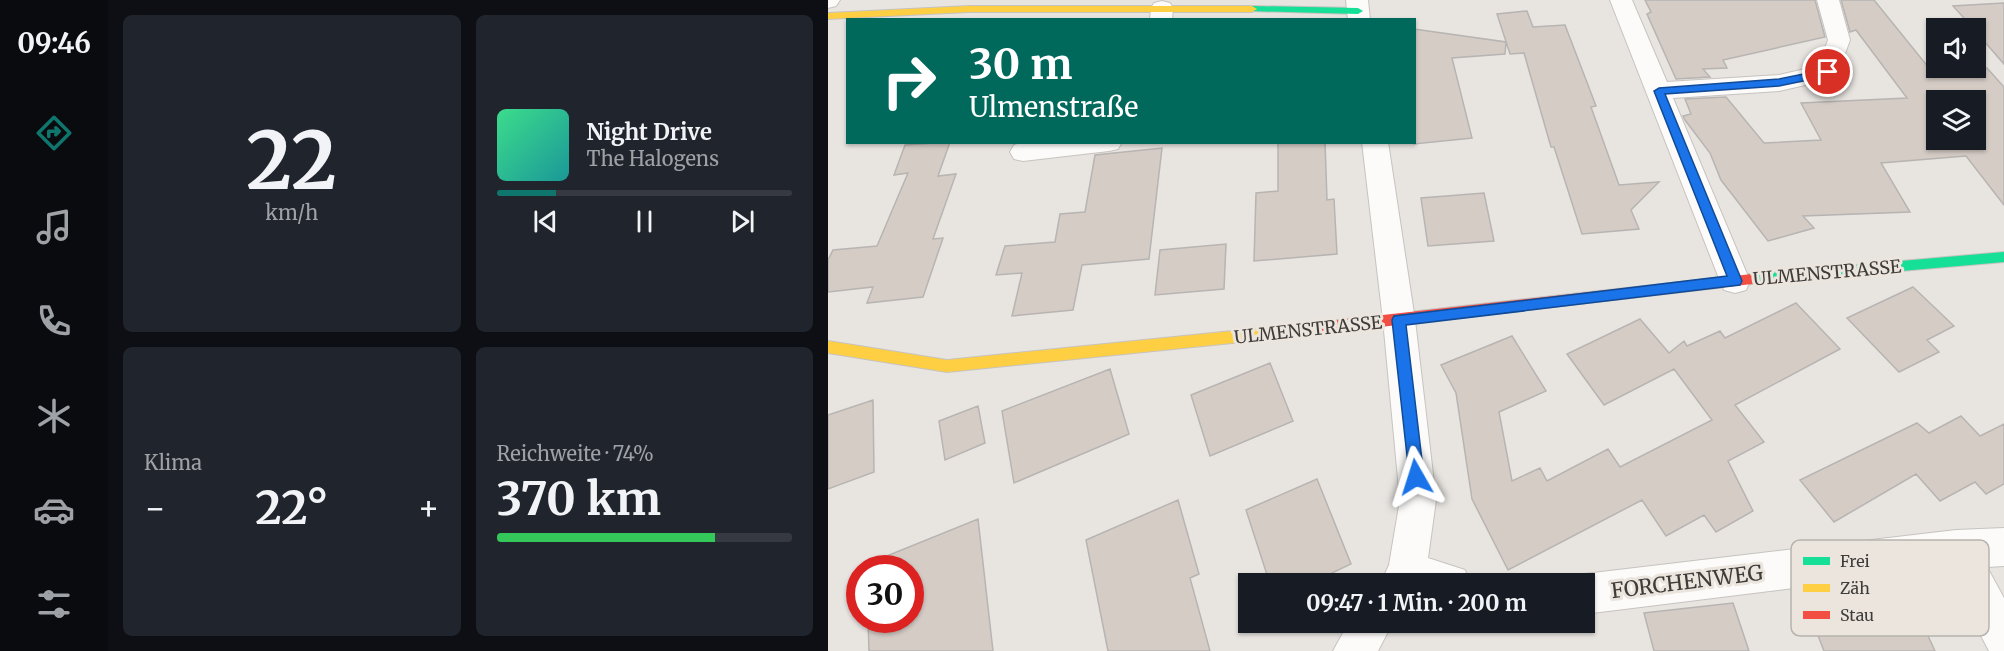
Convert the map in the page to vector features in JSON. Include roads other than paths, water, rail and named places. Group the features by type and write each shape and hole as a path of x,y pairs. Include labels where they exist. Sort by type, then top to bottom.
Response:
{"street":[{"path":"1621,0 1735,281"},
{"path":"1659,91 1779,83 1828,72 1839,40 1828,0"},
{"path":"828,16 969,9 1161,14 1358,10"},
{"path":"1023,152 1093,144"},
{"path":"1375,144 1399,320 1418,500 1404,573"},
{"name":"ULMENSTRASSE","path":"828,347 947,366 1399,320 1735,281 2004,257"},
{"name":"FORCHENWEG","path":"1989,548 2004,547"},
{"name":"FORCHENWEG","path":"1595,593 1791,569"},
{"path":"1989,610 2004,638"},
{"path":"1354,651 1366,633"}]}
